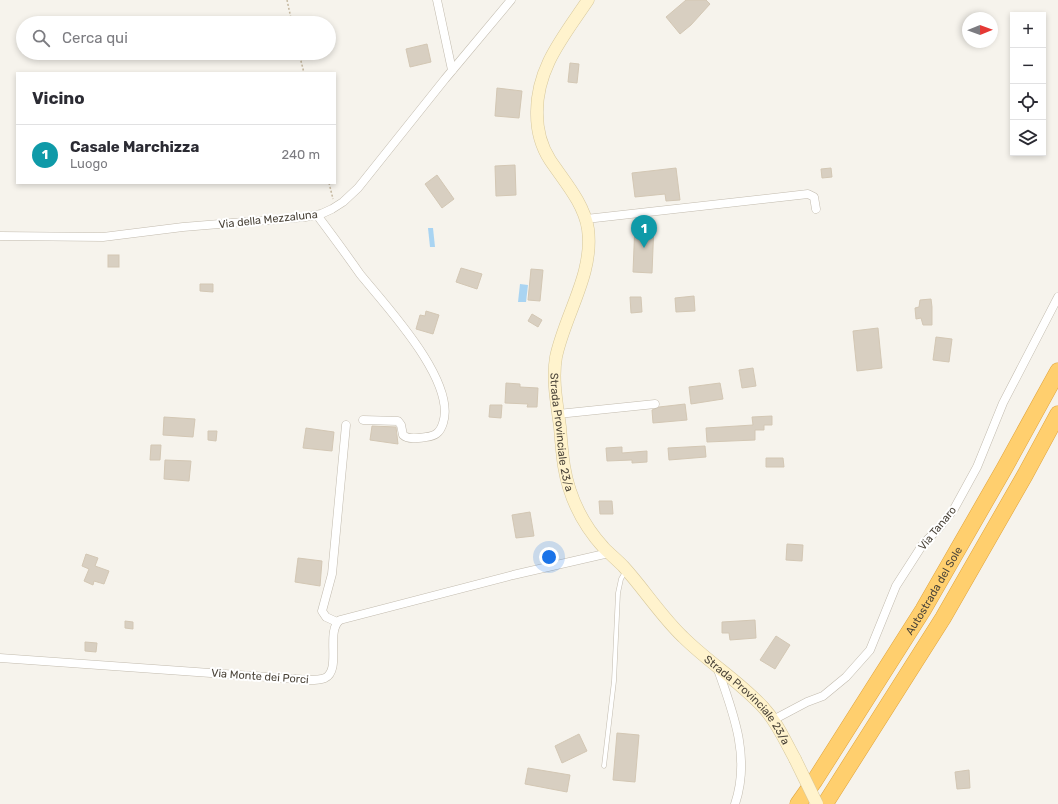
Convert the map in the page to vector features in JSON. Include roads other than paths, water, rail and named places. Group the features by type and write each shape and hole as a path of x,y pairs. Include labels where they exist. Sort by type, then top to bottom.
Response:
{"highway":[{"name":"Autostrada del Sole","path":"798,804 815,780 923,610 1058,371"},
{"name":"Autostrada del Sole","path":"825,804 944,618 1058,414"}],"street":[{"path":"437,0 452,70"},
{"name":"Via della Mezzaluna","path":"0,236 103,237 174,228 297,218 317,215 335,208 367,177 452,70 511,0"},
{"name":"Strada Provinciale 23/a","path":"588,0 562,37 547,64 540,83 537,111 539,132 545,151 578,202 586,219 589,242 586,263 556,358 555,375 558,414 564,466 571,496 577,510 594,535 609,553 626,569 681,636 752,697 773,720 795,759 817,804"},
{"path":"586,219 808,194 814,197 816,209"},
{"path":"317,215 361,275 419,348 434,375 444,403 444,417 442,426 439,432 430,437 407,438 403,435 398,421 363,420"},
{"name":"Via Tanaro","path":"773,720 807,702 823,696 846,677 870,650 896,586 923,544 939,528 954,509 977,466 1003,403 1058,297"},
{"path":"558,414 656,404"},
{"path":"346,425 331,584 322,608 325,615 337,622 348,617 512,575 609,553"},
{"name":"Via Monte dei Porci","path":"0,658 320,679 328,676 331,671 334,630 337,622"},
{"path":"718,667 734,714 741,747 741,777 735,804"}],"lane":[{"path":"604,766 613,688 618,593 626,569"}],"water":[{"path":"428,228 433,228 435,247 430,247"},
{"path":"520,284 528,285 526,302 518,302"}],"place":[{"name":"Casale Marchizza","path":"644,248"}]}
